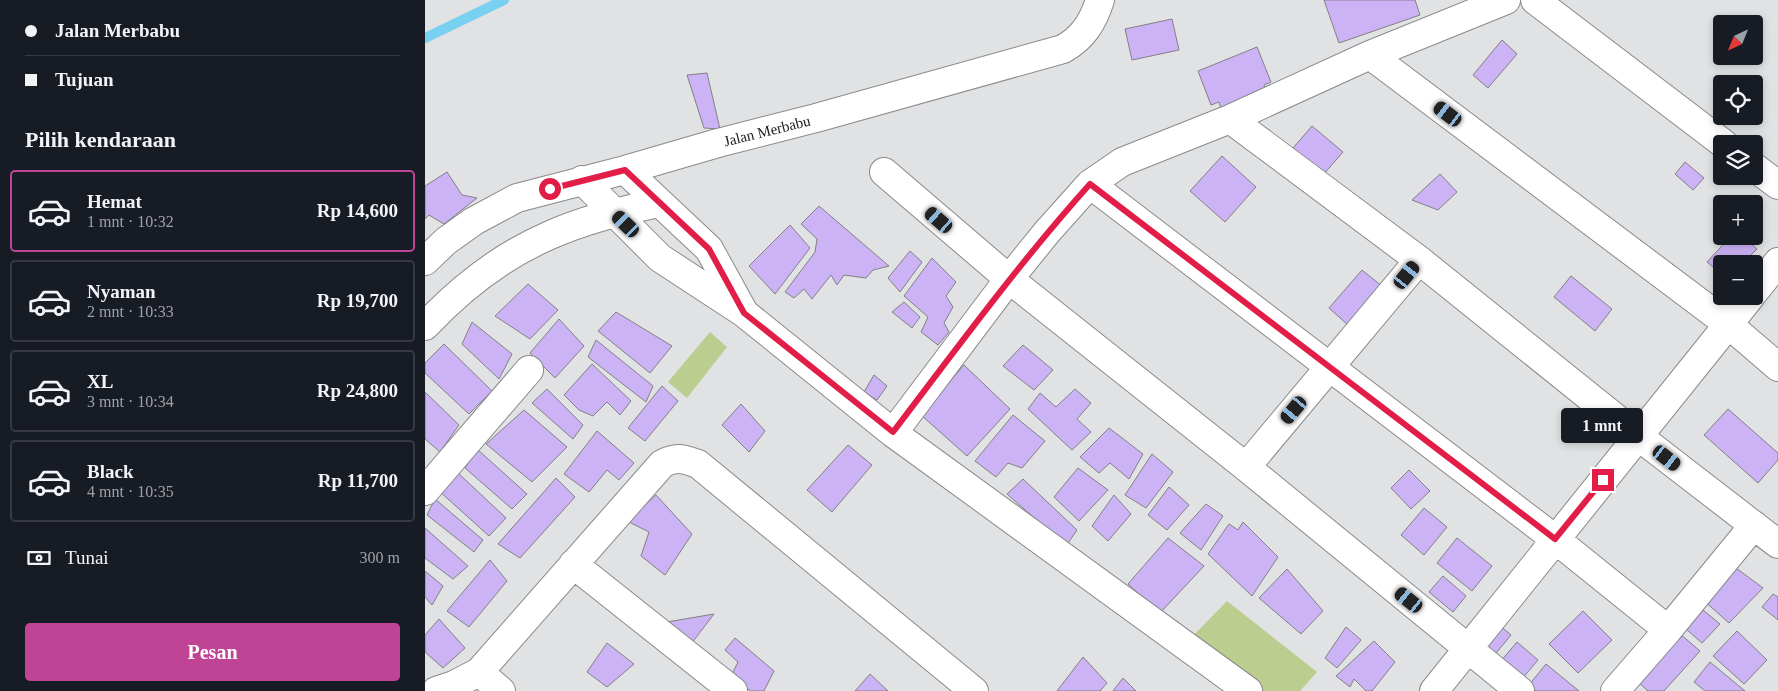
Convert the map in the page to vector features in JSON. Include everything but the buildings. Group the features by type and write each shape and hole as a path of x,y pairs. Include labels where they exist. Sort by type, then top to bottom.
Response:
{"street":[{"name":"Jalan Merbabu","path":"425,261 446,241 474,221 517,198 1063,49 1075,42 1087,30 1095,16 1100,0"},
{"path":"893,432 1009,279 1047,232 1090,184 1122,162 1230,119 1370,55 1506,0"},
{"path":"1535,0 1713,136"},
{"path":"1370,55 1729,324 1778,367"},
{"path":"1230,119 1419,260 1639,436 1778,544"},
{"path":"625,170 709,249 744,313"},
{"path":"884,172 1009,279 1246,468 1520,691"},
{"path":"1763,174 1778,185"},
{"path":"582,180 660,258 744,313 893,432 1248,691"},
{"path":"1090,184 1555,539 1668,630"},
{"path":"425,326 488,270 548,236 614,212 658,203"},
{"path":"1246,468 1419,260"},
{"path":"1763,281 1778,262"},
{"path":"1434,691 1744,305"},
{"path":"425,491 529,370"},
{"path":"436,691 454,685 479,672 662,464 672,458 682,458 698,464 974,691"},
{"path":"1615,691 1754,525"},
{"path":"573,564 733,691"},
{"path":"479,672 501,691"}],"green space":[{"path":"710,332 727,347 687,398 668,382"},
{"path":"1227,601 1317,672 1300,691 1239,691 1184,645"}],"waterway":[{"path":"425,38 504,0"}],"route":[{"path":"550,189 625,170 709,249 744,313 893,432 1009,279 1047,232 1090,184 1555,539 1603,480"}]}
